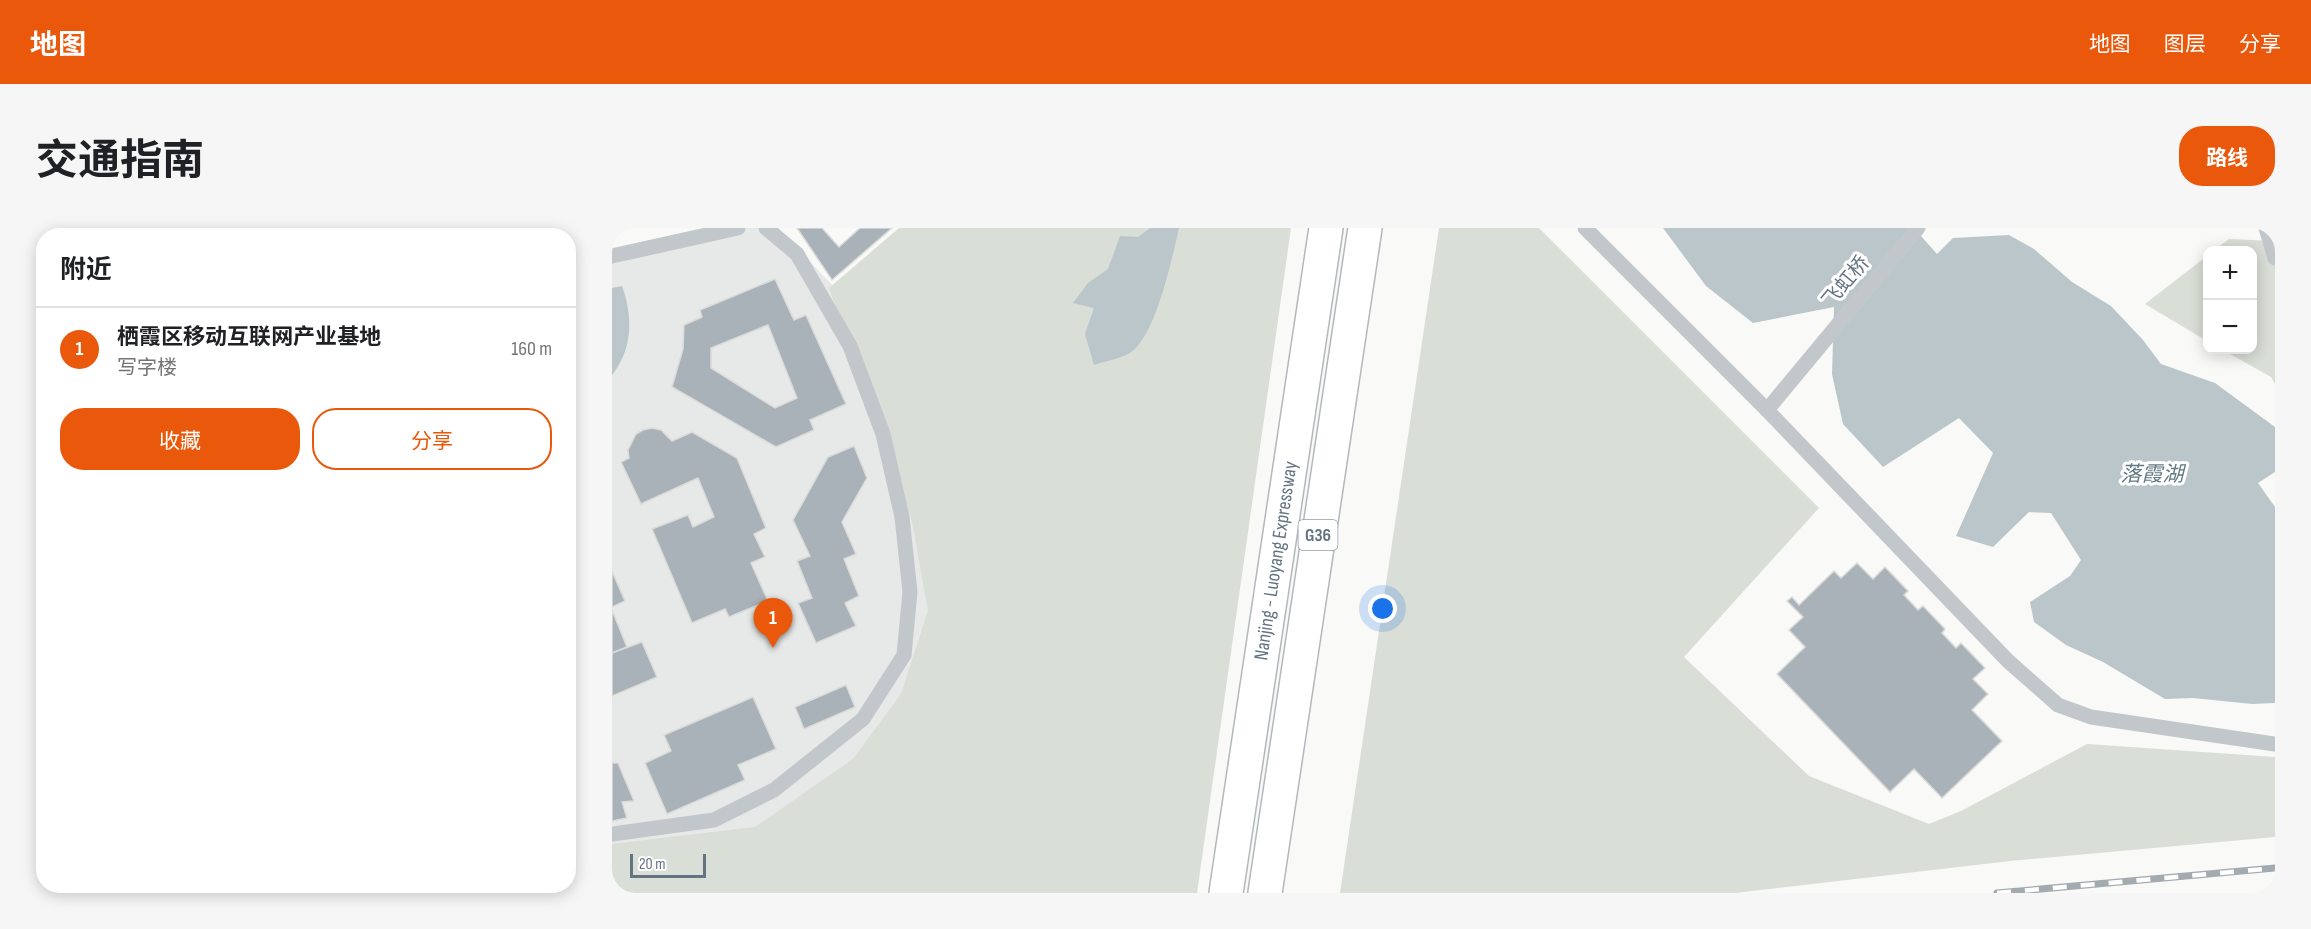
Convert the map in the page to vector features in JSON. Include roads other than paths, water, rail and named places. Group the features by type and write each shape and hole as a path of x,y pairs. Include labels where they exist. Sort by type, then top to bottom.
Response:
{"highway":[{"name":"Nanjing - Luoyang Expressway","path":"1226,893 1326,228"},
{"name":"Nanjing - Luoyang Expressway","path":"1265,893 1365,228"}],"lane":[{"path":"612,256 738,228"},
{"path":"612,834 714,820 774,790 863,719 904,655 910,592 902,517 883,434 850,346 797,254 766,228"},
{"path":"1585,228 1767,410 2008,661 2058,705 2091,717 2275,744"},
{"name":"飞虹桥","path":"1767,410 1918,228"},
{"path":"2266,228 2275,258"}],"water":[{"path":"1150,228 1179,228 1155,314 1148,331 1130,353 1094,365 1085,334 1094,308 1073,303 1088,283 1108,269 1120,236 1138,237"},
{"name":"落霞湖","path":"1663,228 1914,228 1937,254 1953,238 2009,235 2034,249 2072,282 2111,306 2143,340 2161,364 2215,383 2275,427 2275,472 2258,483 2275,507 2275,703 2252,704 2193,698 2165,699 2103,662 2066,645 2034,622 2030,602 2070,576 2081,560 2051,513 2029,512 1993,547 1956,536 1993,453 1959,418 1883,467 1843,424 1832,374 1834,307 1753,323 1706,286"},
{"path":"622,286 628,309 629,332 624,354 612,375 612,288"}],"railway":[{"path":"1997,893 2275,868"}],"place":[{"name":"栖霞区移动互联网产业基地","path":"773,648"}]}
